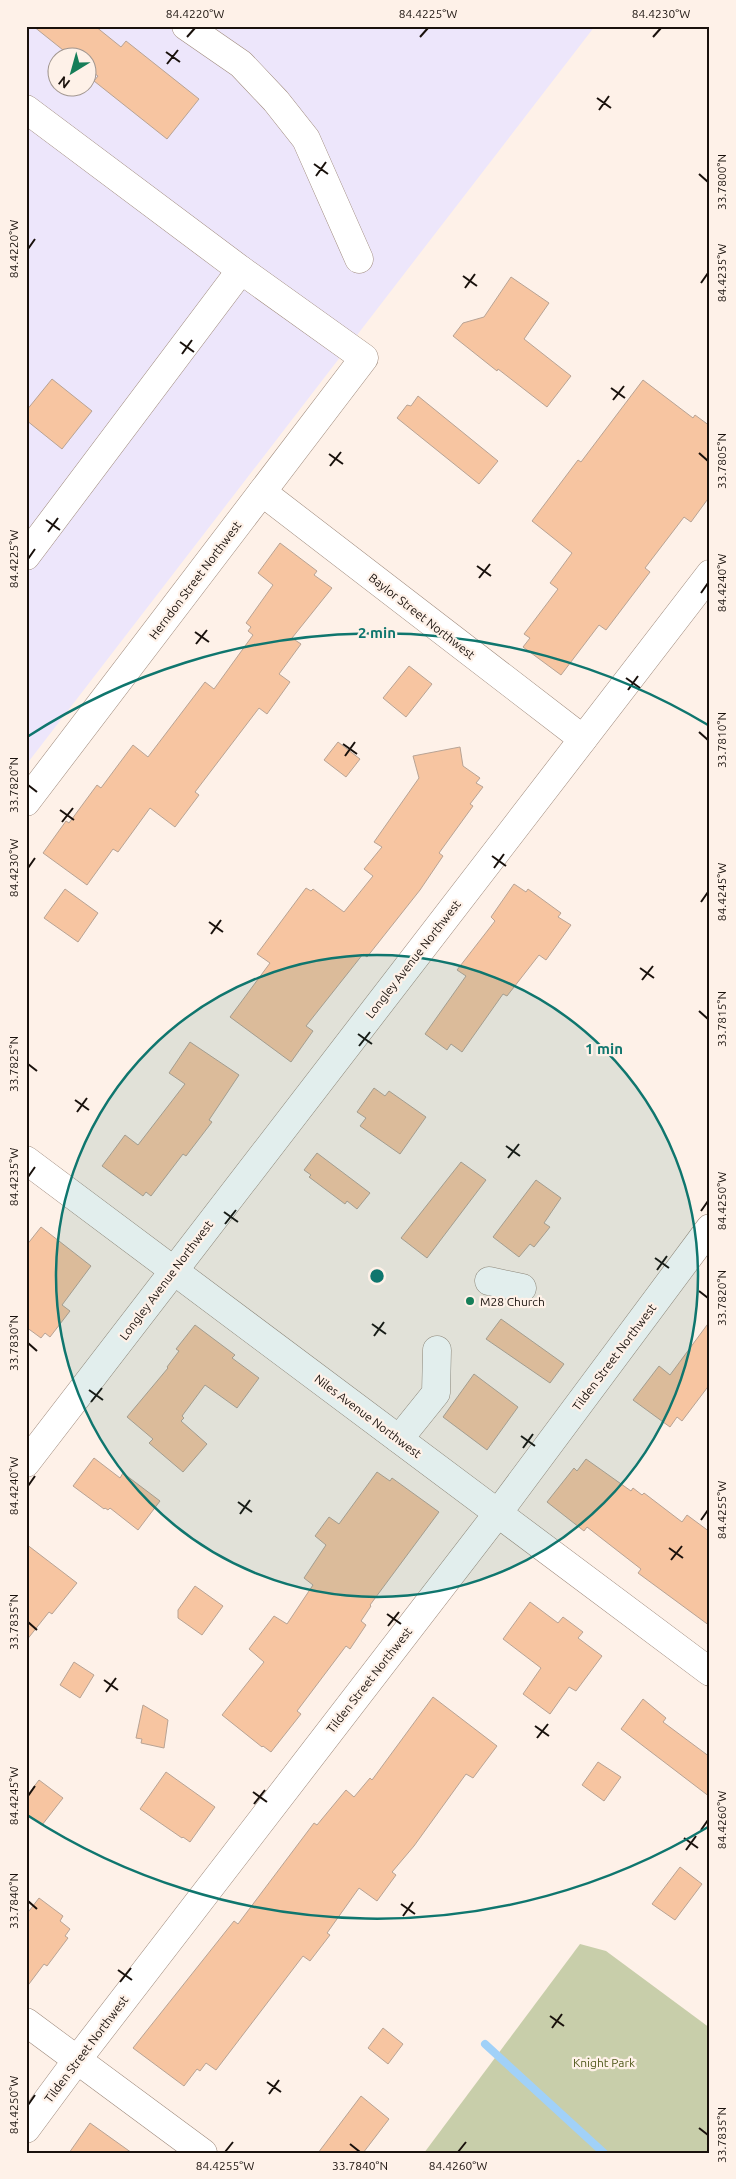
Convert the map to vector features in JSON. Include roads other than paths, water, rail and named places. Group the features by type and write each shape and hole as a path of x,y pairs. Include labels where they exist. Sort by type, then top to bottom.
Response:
{"street":[{"path":"186,26 241,64 276,100 306,139 359,259"},
{"path":"26,109 241,270 26,556"},
{"name":"Herndon Street Northwest","path":"26,802 364,358 241,270"},
{"name":"Baylor Street Northwest","path":"262,492 582,739"},
{"name":"Longley Avenue Northwest","path":"26,1463 710,574"},
{"name":"Niles Avenue Northwest","path":"26,1160 710,1672"},
{"name":"Tilden Street Northwest","path":"26,2129 498,1513 710,1228"},
{"path":"489,1281 522,1288"},
{"path":"399,1438 436,1394 437,1350"},
{"path":"26,2022 203,2153"}],"waterway":[{"path":"485,2044 604,2153"}],"place":[{"name":"M28 Church","path":"470,1301"}],"park label":[{"name":"Knight Park","path":"604,2062"}]}
